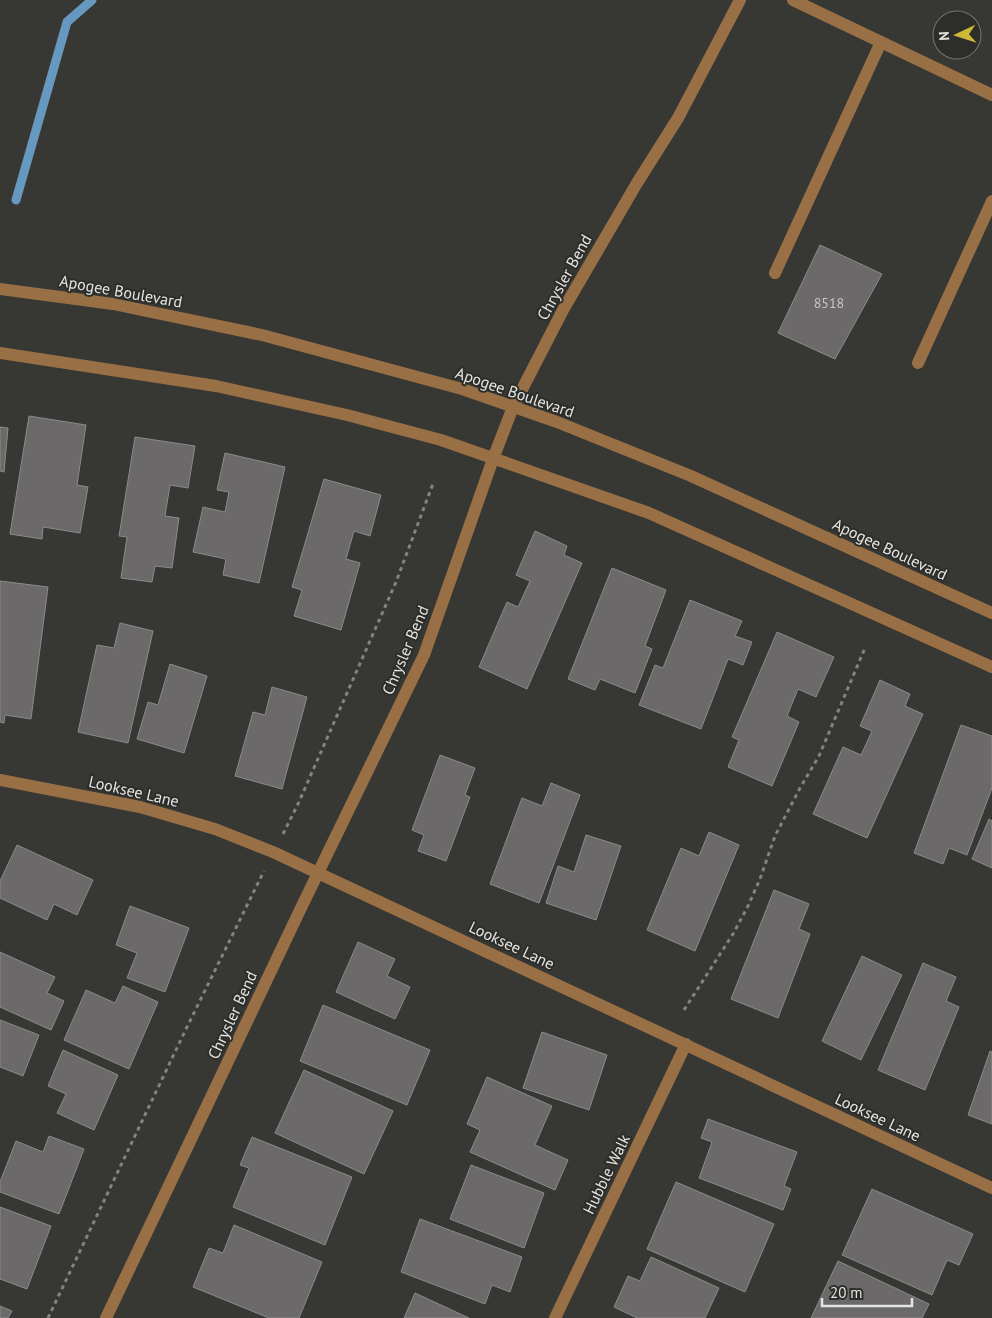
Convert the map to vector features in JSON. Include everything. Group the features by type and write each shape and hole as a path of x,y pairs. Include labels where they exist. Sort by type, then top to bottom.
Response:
{"street":[{"name":"Chrysler Bend","path":"106,1318 318,872 424,655 493,459 514,407 563,310 637,182 678,118 740,0"},
{"path":"793,0 992,95"},
{"path":"776,273 881,42"},
{"path":"918,363 992,201"},
{"name":"Apogee Boulevard","path":"0,289 113,304 262,335 462,389 514,407 691,476 992,614"},
{"path":"0,353 216,386 398,428 441,440 649,513 992,667"},
{"name":"Looksee Lane","path":"0,780 140,806 216,829 318,872 992,1188"},
{"name":"Hubble Walk","path":"555,1318 686,1044"}],"path":[{"path":"285,829 298,804 396,582 434,481"},
{"path":"684,1010 733,934 748,906 775,836 819,756 865,648"},
{"path":"48,1318 262,874"}],"building":[{"path":"820,245 882,274 835,359 778,333"},
{"path":"29,416 86,425 77,485 88,487 80,533 43,527 42,539 10,534"},
{"path":"0,427 8,428 4,472 0,471"},
{"path":"135,437 195,446 188,488 170,485 165,516 179,518 172,568 155,566 152,582 121,578 127,537 119,536"},
{"path":"225,453 285,467 259,583 223,575 226,559 193,552 203,507 225,512 229,492 217,490"},
{"path":"324,479 381,495 370,536 354,531 346,559 360,563 341,630 294,616 302,590 292,587"},
{"path":"535,531 567,546 564,555 582,563 527,689 479,667 507,602 518,607 530,581 516,575"},
{"path":"612,568 666,590 645,646 652,649 635,693 600,679 595,690 568,679"},
{"path":"0,581 48,587 31,719 5,715 4,723 0,722"},
{"path":"690,600 742,621 735,636 752,642 743,665 728,659 701,729 639,705 655,665 663,668"},
{"path":"120,623 153,631 128,743 78,732 97,645 114,648"},
{"path":"777,632 834,657 816,697 798,689 787,716 799,722 772,786 728,767 739,740 732,737"},
{"path":"170,664 207,676 184,753 137,739 148,702 158,705"},
{"path":"880,680 910,694 905,706 923,714 867,838 813,814 843,747 861,755 872,731 860,726"},
{"path":"272,687 307,697 282,789 235,776 253,712 265,715"},
{"path":"961,725 992,736 992,788 967,855 949,848 943,864 914,853"},
{"path":"440,755 475,768 465,795 470,797 446,861 418,851 424,835 412,830"},
{"path":"551,783 580,795 539,903 490,884 522,798 542,806"},
{"path":"989,819 992,821 992,868 972,859"},
{"path":"709,832 739,845 695,951 647,930 681,848 699,856"},
{"path":"586,835 621,846 596,920 546,903 558,866 574,872"},
{"path":"17,845 93,880 77,915 54,904 47,920 0,898 0,881"},
{"path":"774,890 809,904 799,929 810,934 778,1018 731,999"},
{"path":"130,906 189,928 165,992 127,978 137,953 116,945"},
{"path":"358,942 395,959 387,976 410,987 395,1019 336,992"},
{"path":"0,952 55,977 47,993 64,1001 51,1030 0,1007"},
{"path":"862,956 902,975 861,1060 822,1041"},
{"path":"923,963 956,977 946,1001 959,1007 925,1090 878,1070"},
{"path":"123,986 158,1002 129,1069 64,1040 86,990 115,1003"},
{"path":"323,1005 430,1050 407,1105 300,1061"},
{"path":"0,1020 39,1035 23,1076 0,1067"},
{"path":"542,1032 607,1055 589,1110 523,1088"},
{"path":"63,1050 118,1075 94,1130 57,1113 66,1094 48,1086"},
{"path":"990,1051 992,1052 992,1124 968,1115"},
{"path":"304,1070 393,1111 364,1174 275,1133"},
{"path":"487,1077 552,1106 535,1145 568,1160 555,1190 470,1152 480,1130 467,1124"},
{"path":"708,1119 797,1152 784,1186 791,1189 783,1210 699,1178 712,1142 701,1138"},
{"path":"49,1136 84,1149 59,1214 0,1192 0,1182 16,1141 43,1152"},
{"path":"252,1137 352,1177 325,1245 233,1207 249,1168 240,1165"},
{"path":"471,1165 544,1193 524,1248 450,1219"},
{"path":"676,1182 774,1224 745,1292 647,1249"},
{"path":"872,1189 973,1234 959,1265 947,1260 932,1295 842,1255"},
{"path":"0,1207 51,1226 27,1289 0,1279"},
{"path":"420,1219 522,1257 510,1292 492,1285 485,1304 401,1272"},
{"path":"234,1225 322,1262 299,1318 269,1318 193,1287 209,1248 223,1253"},
{"path":"651,1257 719,1288 705,1318 637,1318 614,1307 628,1276 640,1281"},
{"path":"838,1261 929,1304 922,1318 811,1318"},
{"path":"415,1293 469,1318 404,1318"},
{"path":"0,1306 12,1311 8,1318 0,1318"}],"waterway":[{"path":"16,200 67,22 92,0"}]}
